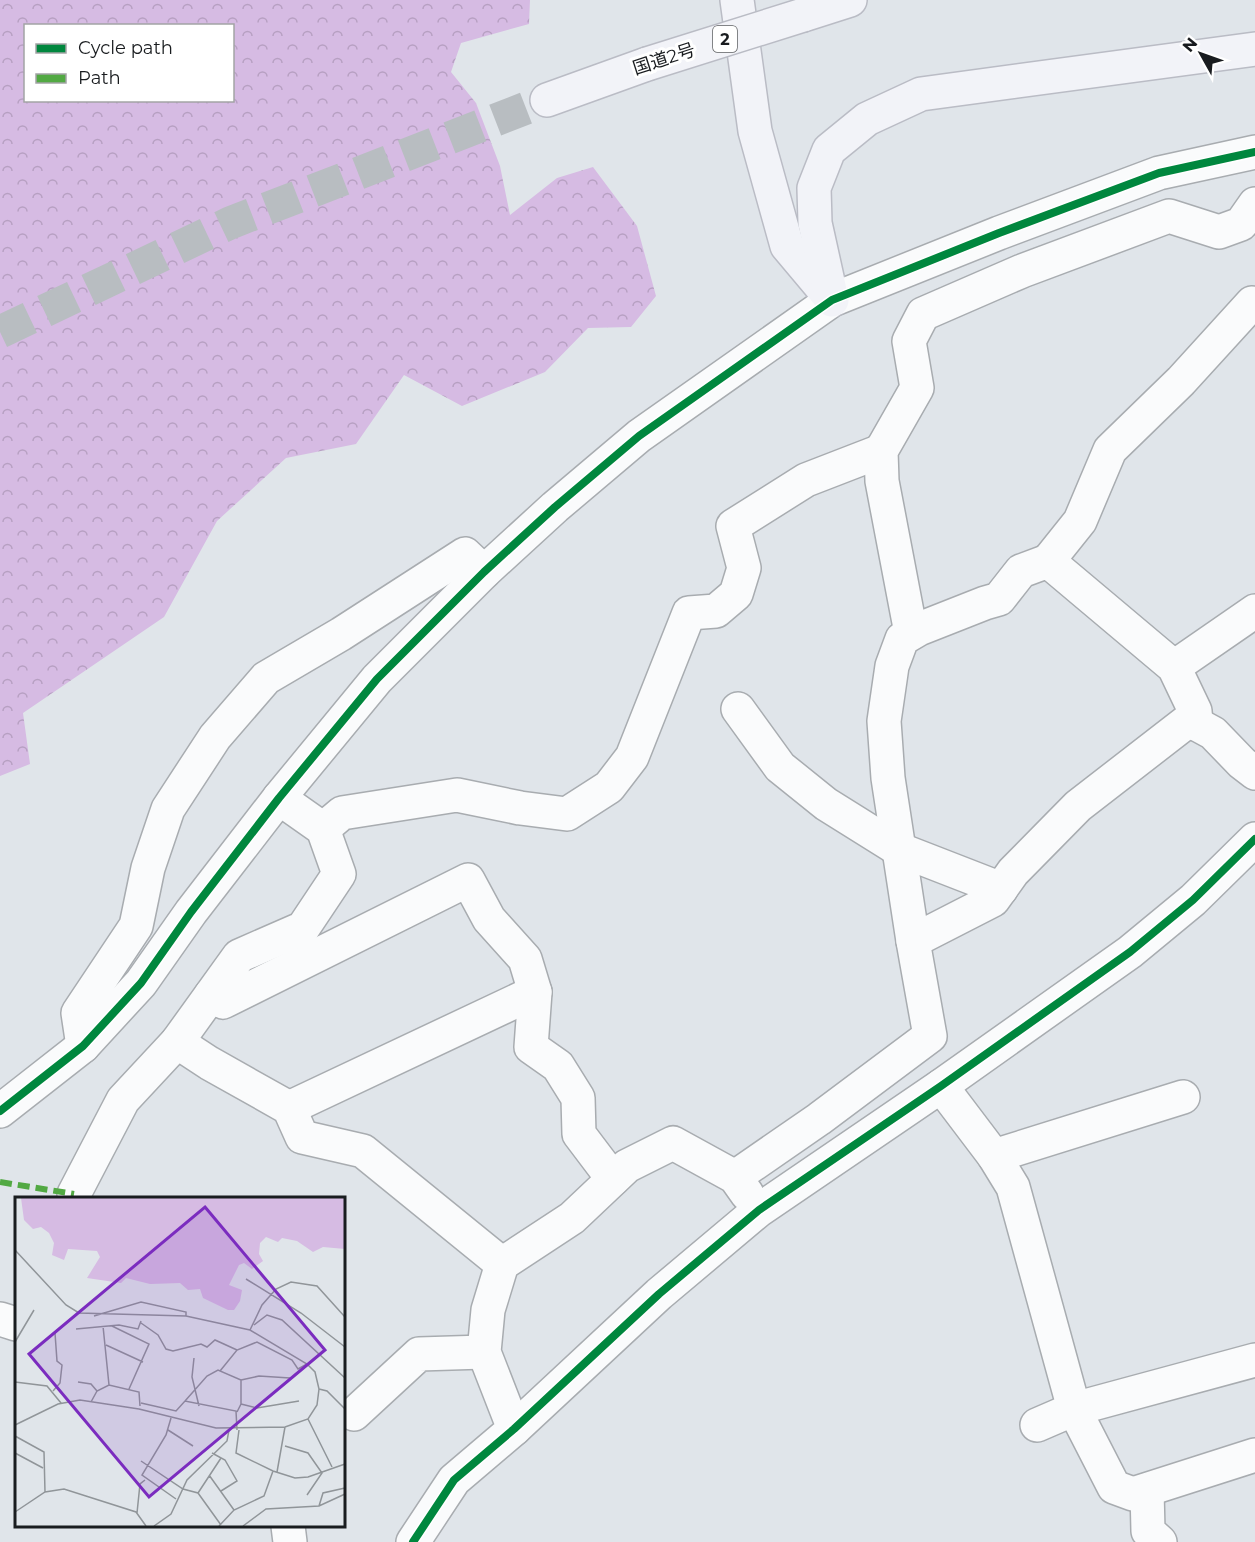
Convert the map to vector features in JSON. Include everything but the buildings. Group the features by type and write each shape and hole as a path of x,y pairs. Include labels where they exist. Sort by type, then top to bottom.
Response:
{"highway":[{"path":"737,0 755,131 787,246 832,300"},
{"name":"国道2号","path":"547,100 647,64 850,0"},
{"path":"832,300 815,223 813,188 829,150 867,119 921,94 1255,49"}],"street":[{"path":"0,1111 83,1046 141,983 190,912 279,798 377,679 484,572 555,507 639,436 832,300 999,233 1158,173 1255,152"},
{"path":"912,633 882,481 881,451 917,388 909,341 923,314 1022,271 1169,216 1219,232 1241,224 1255,204"},
{"path":"735,1177 819,1119 930,1036 888,778 884,721 892,666 902,639 963,611 999,599 1022,571 1048,561 1080,521 1110,450 1181,381 1252,303"},
{"path":"323,829 342,813 457,795 520,808 567,814 609,787 632,757 689,613 716,611 736,594 744,568 733,525 806,480 881,451"},
{"path":"83,1046 78,1013 136,926 148,868 168,809 215,737 266,678 341,634 465,554 484,572"},
{"path":"1048,561 1174,667 1195,711 1196,724"},
{"path":"1174,667 1255,611"},
{"path":"738,710 780,767 826,804 898,849 1001,889"},
{"path":"913,941 993,900 1013,872 1078,806 1189,720 1212,733 1242,764 1255,773"},
{"path":"74,1194 123,1100 177,1042 239,956 303,928 339,874 323,829 279,798"},
{"path":"413,1542 454,1480 514,1429 659,1294 759,1210 941,1086 1130,952 1193,900 1255,839"},
{"path":"211,995 223,1002 468,880 489,919 525,959 535,992 531,1047 558,1066 578,1098 579,1134 613,1179"},
{"path":"289,1108 535,992"},
{"path":"177,1042 209,1063 289,1108 302,1137 363,1151 502,1264"},
{"path":"941,1086 994,1156 1014,1187 1074,1408 1114,1487 1133,1494 1255,1455"},
{"path":"994,1156 1183,1097"},
{"path":"819,1119 846,1151"},
{"path":"514,1429 484,1352 488,1310 502,1264 572,1218 627,1166 673,1143 735,1177 759,1210"},
{"path":"0,1319 15,1324"},
{"path":"354,1414 419,1354 484,1352"},
{"path":"1037,1425 1074,1408 1255,1360"},
{"path":"1147,1490 1148,1531 1160,1542"},
{"path":"288,1527 290,1542"}],"green space":[{"path":"0,0 530,0 529,24 461,43 451,72 476,103 500,166 510,215 557,178 593,167 637,226 656,296 631,327 588,328 545,372 462,406 404,375 356,444 286,458 217,521 164,617 23,713 30,764 0,776"}],"tunnel":[{"path":"0,332 230,223 547,100"}],"marked path":[{"path":"0,1182 74,1194"}],"cycle path":[{"path":"0,1111 83,1046 141,983 191,912 279,798 377,679 484,572 555,507 639,436 832,300 999,233 1159,173 1255,152"},
{"path":"413,1542 454,1480 514,1429 659,1294 759,1210 941,1086 1130,952 1193,900 1255,839"}]}
